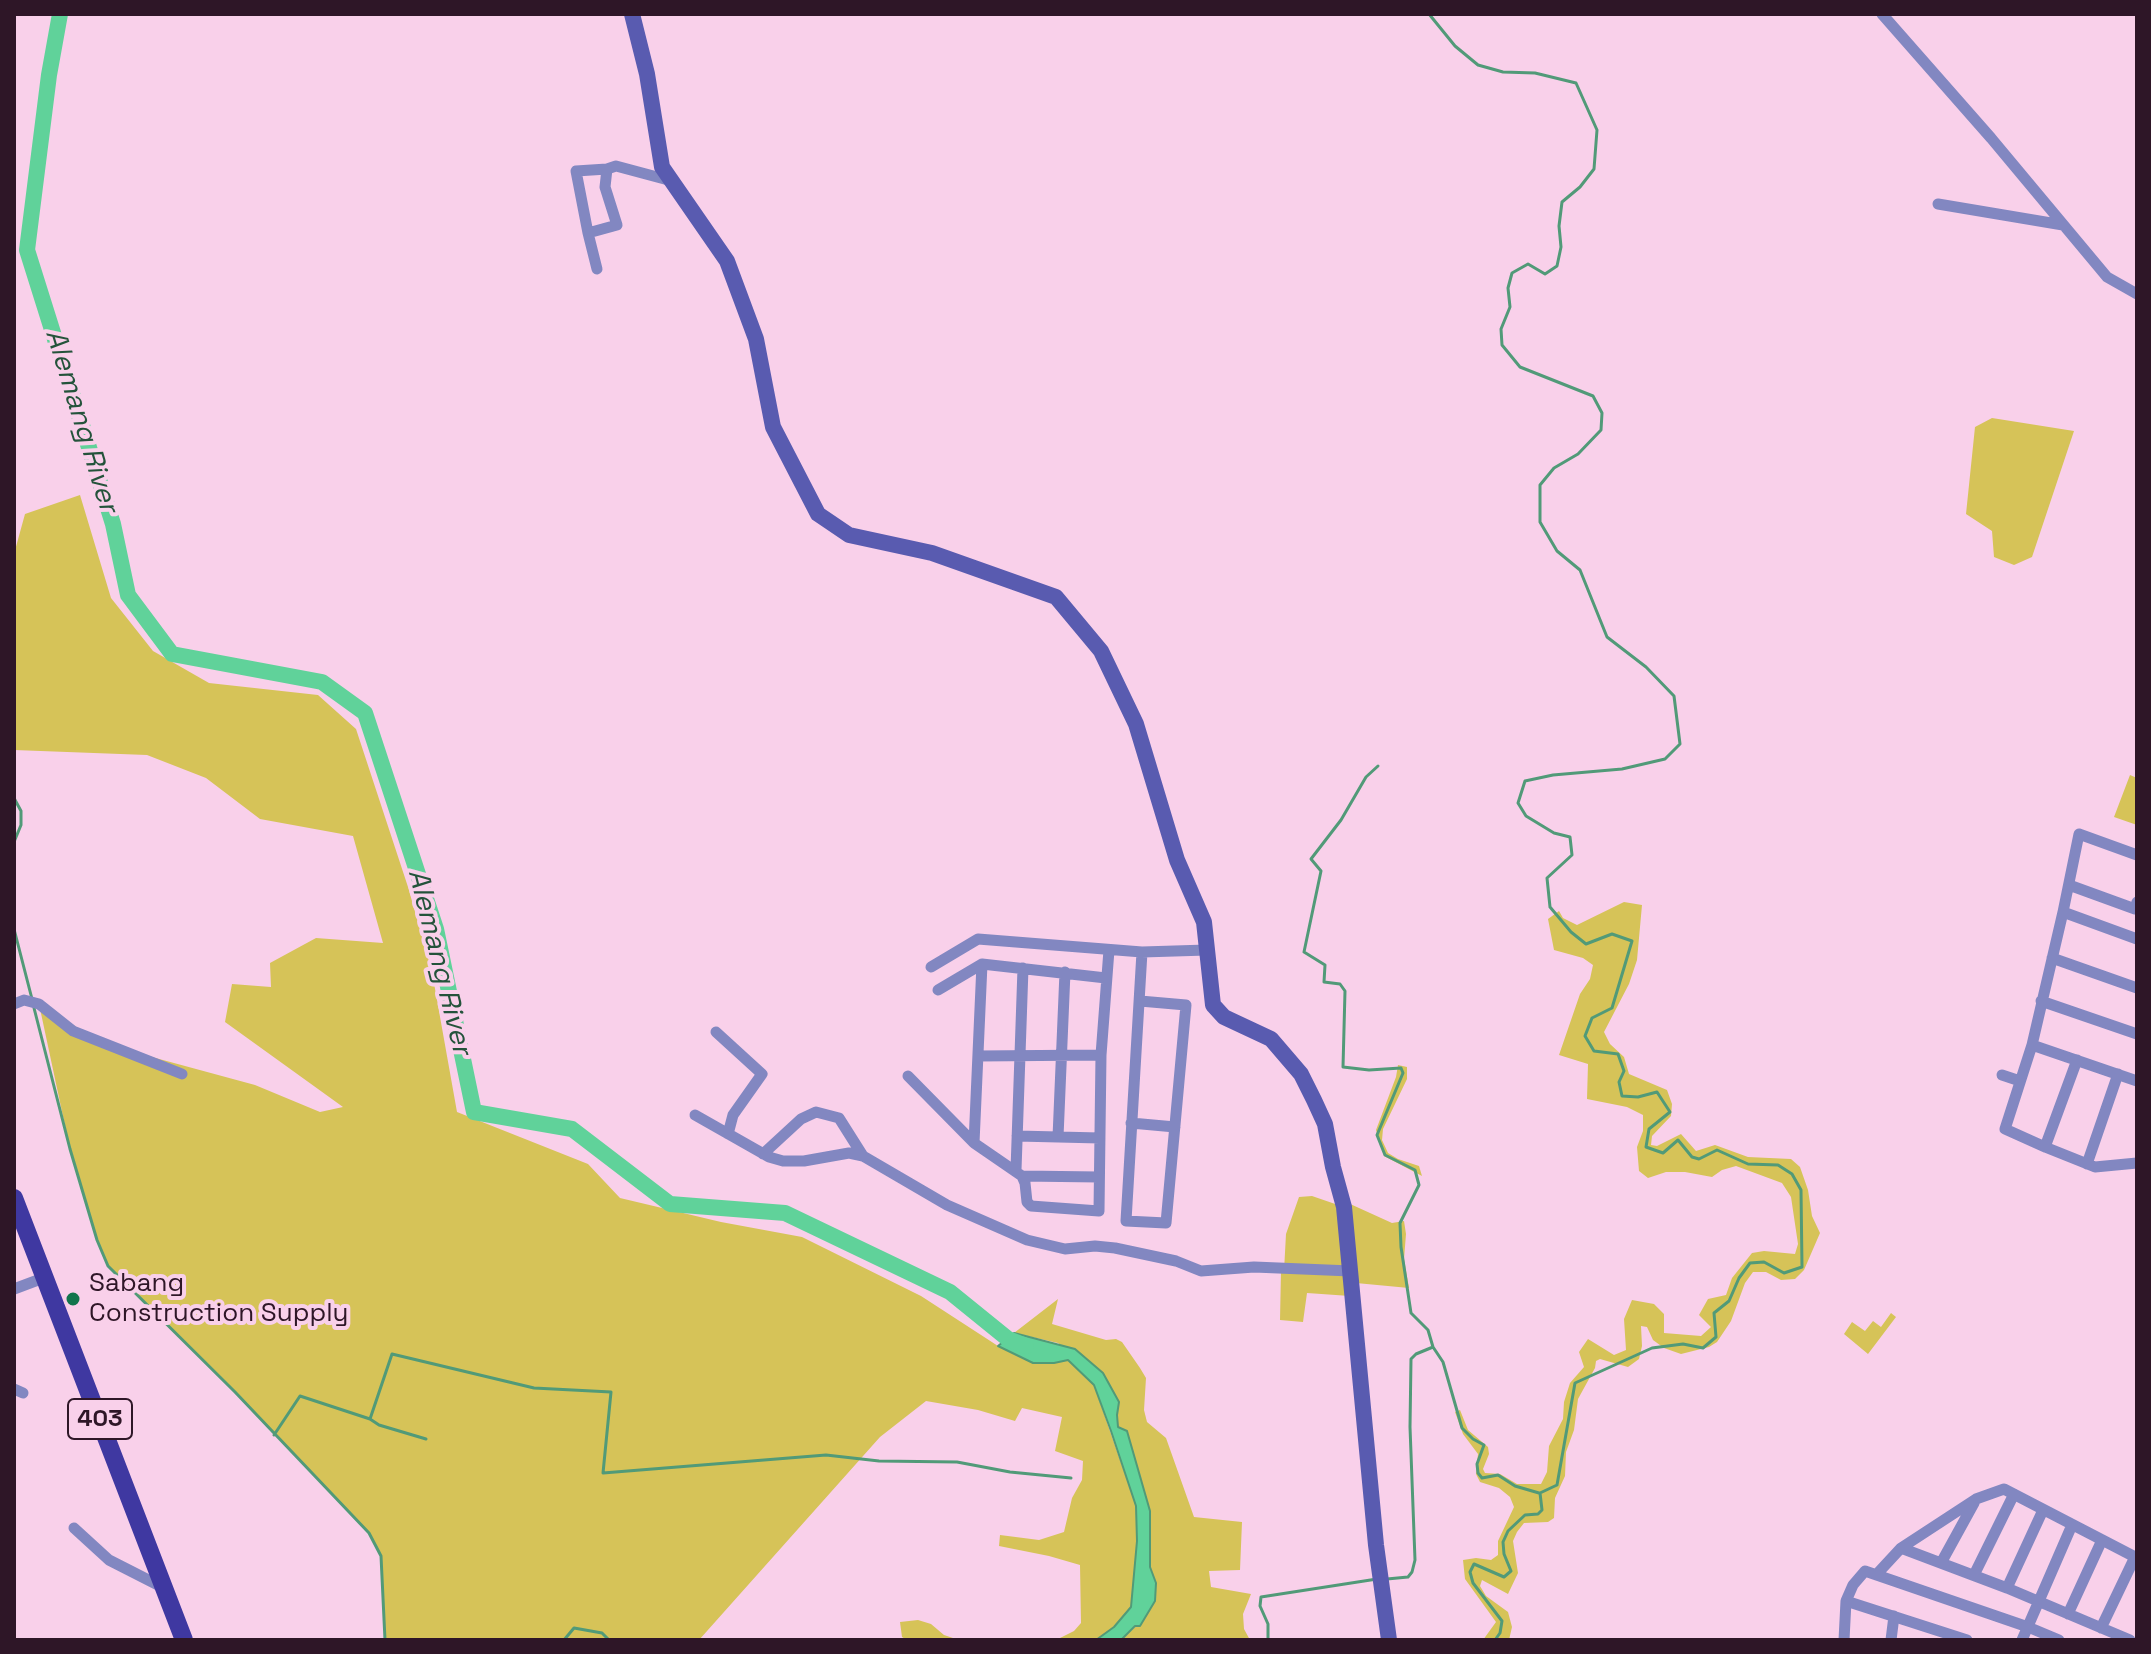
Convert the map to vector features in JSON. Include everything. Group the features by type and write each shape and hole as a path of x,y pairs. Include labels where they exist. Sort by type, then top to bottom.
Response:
{"main road":[{"name":"403","path":"18,1216 46,1277 184,1640"}],"street":[{"path":"632,14 647,74 662,167 727,261 756,339 773,427 818,514 849,535 932,553 1056,597 1101,651 1136,724 1177,860 1204,922 1213,1005 1224,1017 1271,1039 1301,1074 1325,1124 1344,1207 1376,1545 1389,1640"},
{"path":"1882,14 2107,277 2137,294"},
{"path":"597,269 576,171 616,166 672,181"},
{"path":"588,233 617,225 605,187 607,169"},
{"path":"1938,204 2063,225"},
{"path":"2137,855 2079,834 2032,1045 2005,1129 2095,1167 2137,1162"},
{"path":"2069,885 2135,909 2137,902"},
{"path":"2063,912 2137,939"},
{"path":"931,967 978,939 1142,952 1207,950"},
{"path":"908,1076 974,1143 1019,1173 1031,1206 1099,1211 1101,1055 1109,950"},
{"path":"1140,1001 1186,1005 1166,1223 1126,1221 1142,952"},
{"path":"2052,958 2137,988"},
{"path":"938,990 982,964 1106,978"},
{"path":"974,1143 982,964"},
{"path":"1019,1173 1018,1056 1023,968"},
{"path":"1058,1137 1065,972"},
{"path":"14,1004 24,1000 39,1004 73,1031 182,1074"},
{"path":"2041,1001 2137,1034"},
{"path":"716,1032 762,1074 733,1115 728,1134"},
{"path":"2032,1045 2137,1081"},
{"path":"978,1056 1101,1055"},
{"path":"2045,1147 2077,1060"},
{"path":"2087,1164 2118,1074"},
{"path":"2002,1075 2020,1081"},
{"path":"763,1154 801,1119 816,1112 839,1118 863,1156"},
{"path":"695,1115 763,1154 792,1162 849,1153 863,1156 947,1205 1027,1240 1065,1249 1115,1248 1176,1261 1201,1271 1254,1267 1351,1271"},
{"path":"1131,1123 1175,1127"},
{"path":"1017,1136 1100,1138"},
{"path":"1019,1173 1099,1177"},
{"path":"14,1289 46,1277"},
{"path":"1876,1575 1901,1548 1976,1499 2004,1489 2136,1558 2101,1628"},
{"path":"1974,1575 2014,1494"},
{"path":"1941,1563 1976,1499"},
{"path":"2007,1588 2043,1510"},
{"path":"2022,1640 2072,1525"},
{"path":"74,1528 109,1560 165,1588"},
{"path":"2068,1614 2102,1540"},
{"path":"1901,1548 2131,1640 2137,1631"},
{"path":"1844,1640 1846,1601 1853,1585 1865,1571 2059,1640"},
{"path":"1846,1601 1967,1640"},
{"path":"1891,1640 1894,1616"}],"shaded area":[{"path":"1992,418 2074,431 2032,557 2014,565 1994,557 1992,531 1966,514 1975,427"},
{"path":"80,495 111,598 153,651 209,683 318,695 356,729 408,887 432,972 457,1112 588,1164 620,1198 802,1237 921,1296 998,1346 1033,1363 1068,1359 1094,1385 1136,1506 1137,1541 1131,1607 1114,1627 1096,1640 1056,1640 1074,1631 1081,1623 1080,1565 999,1546 1000,1535 1039,1540 1064,1532 1072,1498 1082,1480 1083,1461 1055,1451 1062,1417 1022,1408 1015,1421 978,1410 926,1401 880,1437 699,1640 385,1640 381,1556 369,1533 235,1392 108,1266 97,1240 70,1149 39,1004 104,1044 255,1085 320,1112 343,1107 225,1022 232,984 271,987 270,963 316,938 383,943 353,836 260,819 206,778 147,755 14,750 14,554 25,514"},
{"path":"2130,775 2137,778 2137,825 2114,817"},
{"path":"1624,902 1642,905 1637,960 1629,984 1604,1032 1610,1044 1624,1057 1629,1074 1667,1090 1672,1104 1671,1116 1652,1136 1651,1145 1657,1146 1681,1134 1696,1151 1715,1145 1748,1157 1791,1159 1800,1167 1812,1216 1820,1233 1804,1270 1795,1279 1781,1280 1766,1272 1753,1272 1745,1283 1731,1321 1717,1342 1709,1347 1681,1354 1664,1348 1653,1340 1647,1327 1641,1326 1639,1359 1628,1367 1600,1359 1596,1361 1578,1399 1574,1430 1566,1452 1565,1476 1555,1498 1554,1518 1548,1522 1524,1523 1517,1532 1513,1541 1518,1573 1508,1594 1482,1580 1480,1586 1486,1596 1508,1612 1512,1627 1509,1640 1483,1640 1496,1622 1465,1579 1463,1560 1491,1560 1498,1555 1498,1541 1514,1507 1510,1497 1499,1488 1480,1482 1476,1474 1478,1454 1463,1434 1455,1412 1460,1410 1468,1430 1488,1447 1489,1454 1483,1469 1485,1473 1500,1474 1517,1484 1541,1484 1547,1472 1549,1446 1563,1419 1570,1383 1584,1367 1579,1352 1588,1339 1614,1355 1626,1350 1624,1319 1632,1300 1654,1304 1664,1314 1664,1333 1701,1336 1711,1327 1699,1315 1708,1299 1726,1295 1732,1278 1752,1253 1795,1254 1798,1244 1791,1197 1782,1183 1736,1166 1712,1177 1666,1172 1648,1178 1639,1171 1637,1147 1643,1131 1643,1115 1627,1107 1587,1099 1588,1064 1559,1055 1593,965 1583,958 1554,950 1548,919 1559,911 1563,918 1577,925"},
{"path":"1398,1065 1407,1067 1407,1079 1383,1129 1382,1140 1388,1153 1419,1166 1422,1176 1384,1156 1376,1130"},
{"path":"1312,1196 1341,1206 1350,1296 1307,1293 1303,1322 1280,1320 1281,1271 1284,1271 1286,1234 1299,1197"},
{"path":"1348,1203 1392,1223 1404,1221 1404,1259 1409,1288 1356,1283"},
{"path":"1058,1299 1052,1324 1122,1342 1140,1368 1146,1378 1144,1410 1147,1422 1166,1438 1194,1517 1242,1522 1240,1570 1209,1571 1211,1587 1251,1594 1243,1614 1244,1629 1250,1640 1121,1640 1144,1619 1155,1601 1156,1583 1150,1567 1150,1511 1127,1431 1118,1427 1119,1402 1112,1391 1058,1343 1014,1333"},
{"path":"1891,1313 1896,1317 1868,1354 1844,1334 1852,1322 1865,1331 1873,1321 1881,1327"},
{"path":"1014,1333 1075,1349 1103,1373 1119,1402 1118,1427 1127,1431 1150,1511 1150,1567 1156,1583 1155,1601 1140,1626 1135,1626 1121,1640 1096,1640 1114,1627 1131,1607 1137,1541 1136,1506 1111,1431 1094,1385 1068,1360 1033,1363 998,1346"},
{"path":"918,1620 959,1640 907,1640 902,1637 900,1622"}],"waterway":[{"name":"Alemang River","path":"60,14 49,75 27,250 113,524 128,595 172,654 322,682 365,713 436,929 474,1112 572,1129 670,1204 785,1213 950,1292 1008,1339 1026,1346"},
{"path":"1429,14 1455,46 1478,65 1503,72 1535,73 1576,83 1597,130 1594,169 1580,187 1562,202 1559,226 1561,247 1557,266 1545,274 1528,264 1512,273 1508,288 1510,307 1501,329 1502,345 1520,367 1593,396 1602,413 1601,430 1578,454 1554,468 1540,485 1540,522 1557,551 1580,570 1607,637 1646,667 1674,696 1680,744 1665,759 1622,769 1553,775 1525,781 1518,803 1526,816 1554,833 1570,837 1572,855 1547,878 1550,907 1586,944 1612,934 1632,941 1612,1008 1592,1018 1585,1036 1594,1051 1618,1054 1624,1071 1619,1082 1622,1096 1638,1097 1657,1092 1670,1112 1649,1129 1646,1147 1663,1153 1678,1140 1692,1157 1699,1159 1717,1150 1748,1164 1778,1165 1792,1174 1801,1190 1802,1267 1784,1273 1764,1262 1750,1263 1729,1301 1714,1313 1716,1337 1703,1348 1683,1344 1652,1348 1575,1383 1557,1485 1540,1493 1542,1510 1538,1514 1525,1515 1508,1531 1503,1542 1511,1571 1504,1577 1474,1564 1470,1572 1473,1583 1502,1621 1495,1640"},
{"path":"1378,766 1366,777 1341,820 1311,859 1321,871 1304,952 1325,965 1324,982 1340,984 1345,991 1343,1067 1369,1070 1401,1068 1403,1073 1377,1135 1385,1155 1415,1170 1419,1185 1400,1223 1401,1247 1411,1313 1428,1330 1433,1347 1411,1359 1415,1560 1408,1577 1387,1579"},
{"path":"14,798 21,811 21,825 14,842"},
{"path":"14,929 32,999"},
{"path":"34,1008 70,1149 97,1240 108,1266 235,1392 369,1533 381,1556 385,1640"},
{"path":"1433,1347 1443,1362 1462,1428 1484,1445 1477,1464 1478,1473 1482,1478 1498,1475 1515,1486 1539,1493"},
{"path":"370,1419 392,1354 534,1388 611,1392 603,1473 826,1455 879,1461 957,1462 1010,1472 1071,1478"},
{"path":"274,1435 300,1396 426,1439"},
{"path":"1268,1640 1268,1624 1260,1606 1261,1597 1377,1579"},
{"path":"564,1640 574,1628 602,1633 609,1640"}],"place":[{"name":"Sabang Construction Supply","path":"73,1299"}]}
